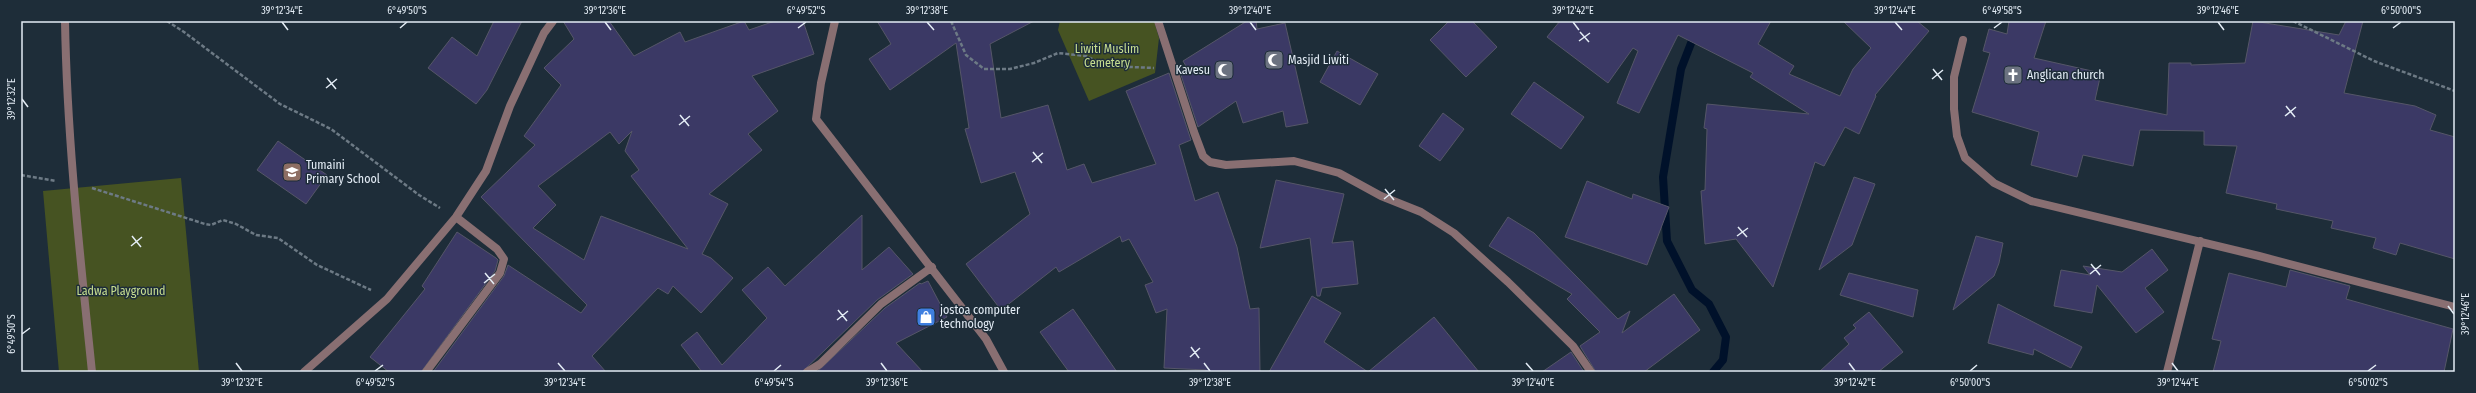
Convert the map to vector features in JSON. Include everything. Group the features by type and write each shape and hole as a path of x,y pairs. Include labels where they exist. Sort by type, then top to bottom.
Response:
{"street":[{"path":"65,21 66,85 72,182 92,372"},
{"path":"304,372 387,299 456,217 486,171 510,106 544,34 553,21"},
{"path":"835,21 821,82 816,119 932,267 986,339 1004,372"},
{"path":"1158,21 1201,150 1210,162 1226,165 1294,161 1339,173 1381,196 1421,212 1454,233 1508,282 1573,346 1591,372"},
{"path":"1963,40 1954,77 1954,109 1957,136 1965,158 1994,183 2031,201 2200,241 2455,307"},
{"path":"426,372 500,273 504,259 497,249 456,217"},
{"path":"2167,372 2200,241"},
{"path":"807,372 820,364 881,304 932,267"}],"path":[{"path":"167,21 280,104 331,129 419,194 456,217"},
{"path":"951,21 966,55 984,69 1010,69 1034,63 1058,53 1086,56 1107,66 1175,69"},
{"path":"2293,21 2374,61 2455,91"},
{"path":"21,175 72,182 174,213 204,224 211,225 223,220 236,224 256,235 278,238 317,265 387,299"}],"green space":[{"name":"Liwiti Muslim Cemetery","path":"1060,21 1154,21 1159,38 1155,73 1089,101 1058,30"},
{"name":"Ladwa Playground","path":"181,178 199,372 59,372 43,191"}],"building":[{"path":"494,21 522,21 487,90 476,104 428,68 452,37 477,56"},
{"path":"563,21 609,21 634,56 680,32 685,42 744,21 749,30 775,21 803,21 814,54 752,76 778,111 748,134 762,150 709,194 728,204 702,254 711,258 733,278 701,313 673,286 668,294 658,288 592,356 606,372 433,372 504,276 508,265 581,313 587,305 481,197 535,145 524,136 561,85 544,68 574,39","holes":["632,131 625,151 639,170 631,176 688,249 601,216 584,260 533,228 556,205 538,186 610,132 619,144"]},
{"path":"877,21 1034,21 990,44 1001,118 1048,105 1067,170 1084,164 1092,183 1156,164 1126,91 1169,73 1191,140 1179,145 1195,201 1218,192 1237,247 1250,309 1259,308 1260,372 1206,372 1206,370 1164,368 1167,309 1156,313 1145,285 1153,282 1129,239 1122,242 1120,236 1059,272 1056,267 1001,310 966,264 1030,214 1015,172 981,183 965,129 969,128 956,43 890,90 869,59 891,44"},
{"path":"1247,21 1256,21 1257,29 1285,23 1308,123 1286,127 1283,111 1243,123 1236,101 1198,127 1179,69 1186,66 1183,61"},
{"path":"1449,21 1472,21 1497,47 1466,77 1430,40"},
{"path":"1560,21 1771,21 1758,44 1794,66 1789,74 1840,96 1853,69 1871,48 1843,21 1917,21 1929,31 1875,95 1876,96 1859,134 1845,127 1824,166 1815,162 1773,287 1736,239 1705,244 1701,191 1705,190 1707,129 1704,128 1707,104 1809,114 1750,77 1753,73 1678,35 1639,113 1617,103 1638,51 1633,48 1608,83 1547,37"},
{"path":"2009,21 2046,21 2034,58 2101,73 2095,100 2167,115 2169,63 2191,63 2191,65 2245,63 2253,21 2339,35 2346,21 2363,21 2344,93 2415,106 2436,115 2430,130 2455,137 2455,259 2400,243 2396,255 2373,248 2376,238 2331,228 2333,221 2276,209 2277,204 2226,193 2237,146 2204,145 2204,131 2140,130 2133,166 2083,155 2077,177 2031,165 2039,132 1972,112 1990,53 1983,51 1989,29 2007,34"},
{"path":"1337,51 1378,74 1360,105 1320,82"},
{"path":"1534,82 1584,117 1561,149 1511,114"},
{"path":"1443,113 1464,129 1440,161 1419,146"},
{"name":"Tumaini Primary School","path":"278,141 327,175 306,204 257,170"},
{"path":"1854,177 1875,184 1852,245 1819,270"},
{"path":"1276,180 1344,194 1332,243 1353,241 1358,284 1322,288 1320,296 1317,296 1310,238 1260,248"},
{"path":"1587,181 1632,199 1633,194 1669,207 1647,265 1565,237"},
{"path":"862,215 862,270 889,247 913,274 877,300 802,372 702,372 681,345 697,332 722,365 767,318 742,290 768,267 785,286"},
{"path":"1508,217 1534,233 1618,319 1630,311 1622,333 1674,294 1700,330 1644,372 1596,372 1580,346 1600,332 1567,299 1572,294 1489,246"},
{"path":"457,232 498,260 495,271 421,372 389,372 370,357 425,289 422,286"},
{"path":"1976,236 2003,243 1999,263 1994,276 1953,310"},
{"path":"2152,249 2168,270 2145,288 2164,312 2136,333 2097,285 2092,313 2054,306 2061,270 2090,275 2083,266 2122,272"},
{"path":"2290,270 2350,286 2346,299 2453,329 2444,372 2213,372 2221,341 2212,339 2229,273 2286,287"},
{"path":"1849,273 1918,290 1913,317 1840,295"},
{"path":"928,281 947,317 896,343 923,372 817,372 885,308 920,283 921,284"},
{"path":"1312,296 1341,313 1324,342 1368,372 1269,372"},
{"path":"1998,304 2082,347 2071,368 2034,349 2033,355 1988,343"},
{"path":"1073,309 1117,372 1069,372 1040,332"},
{"path":"1869,312 1903,352 1878,372 1819,372 1849,344 1844,338 1856,328 1853,325"},
{"path":"1434,317 1479,372 1368,372"},
{"path":"1571,352 1584,372 1542,372"}],"waterway":[{"path":"1704,21 1695,33 1681,69 1663,177 1667,241 1692,290 1709,304 1726,337 1723,360 1713,372"}],"place":[{"name":"Masjid Liwiti","path":"1274,60"},
{"name":"Kavesu","path":"1224,70"},
{"name":"Anglican church","path":"2013,75"},
{"name":"Tumaini Primary School","path":"292,172"},
{"name":"jostoa computer technology","path":"926,317"}]}
